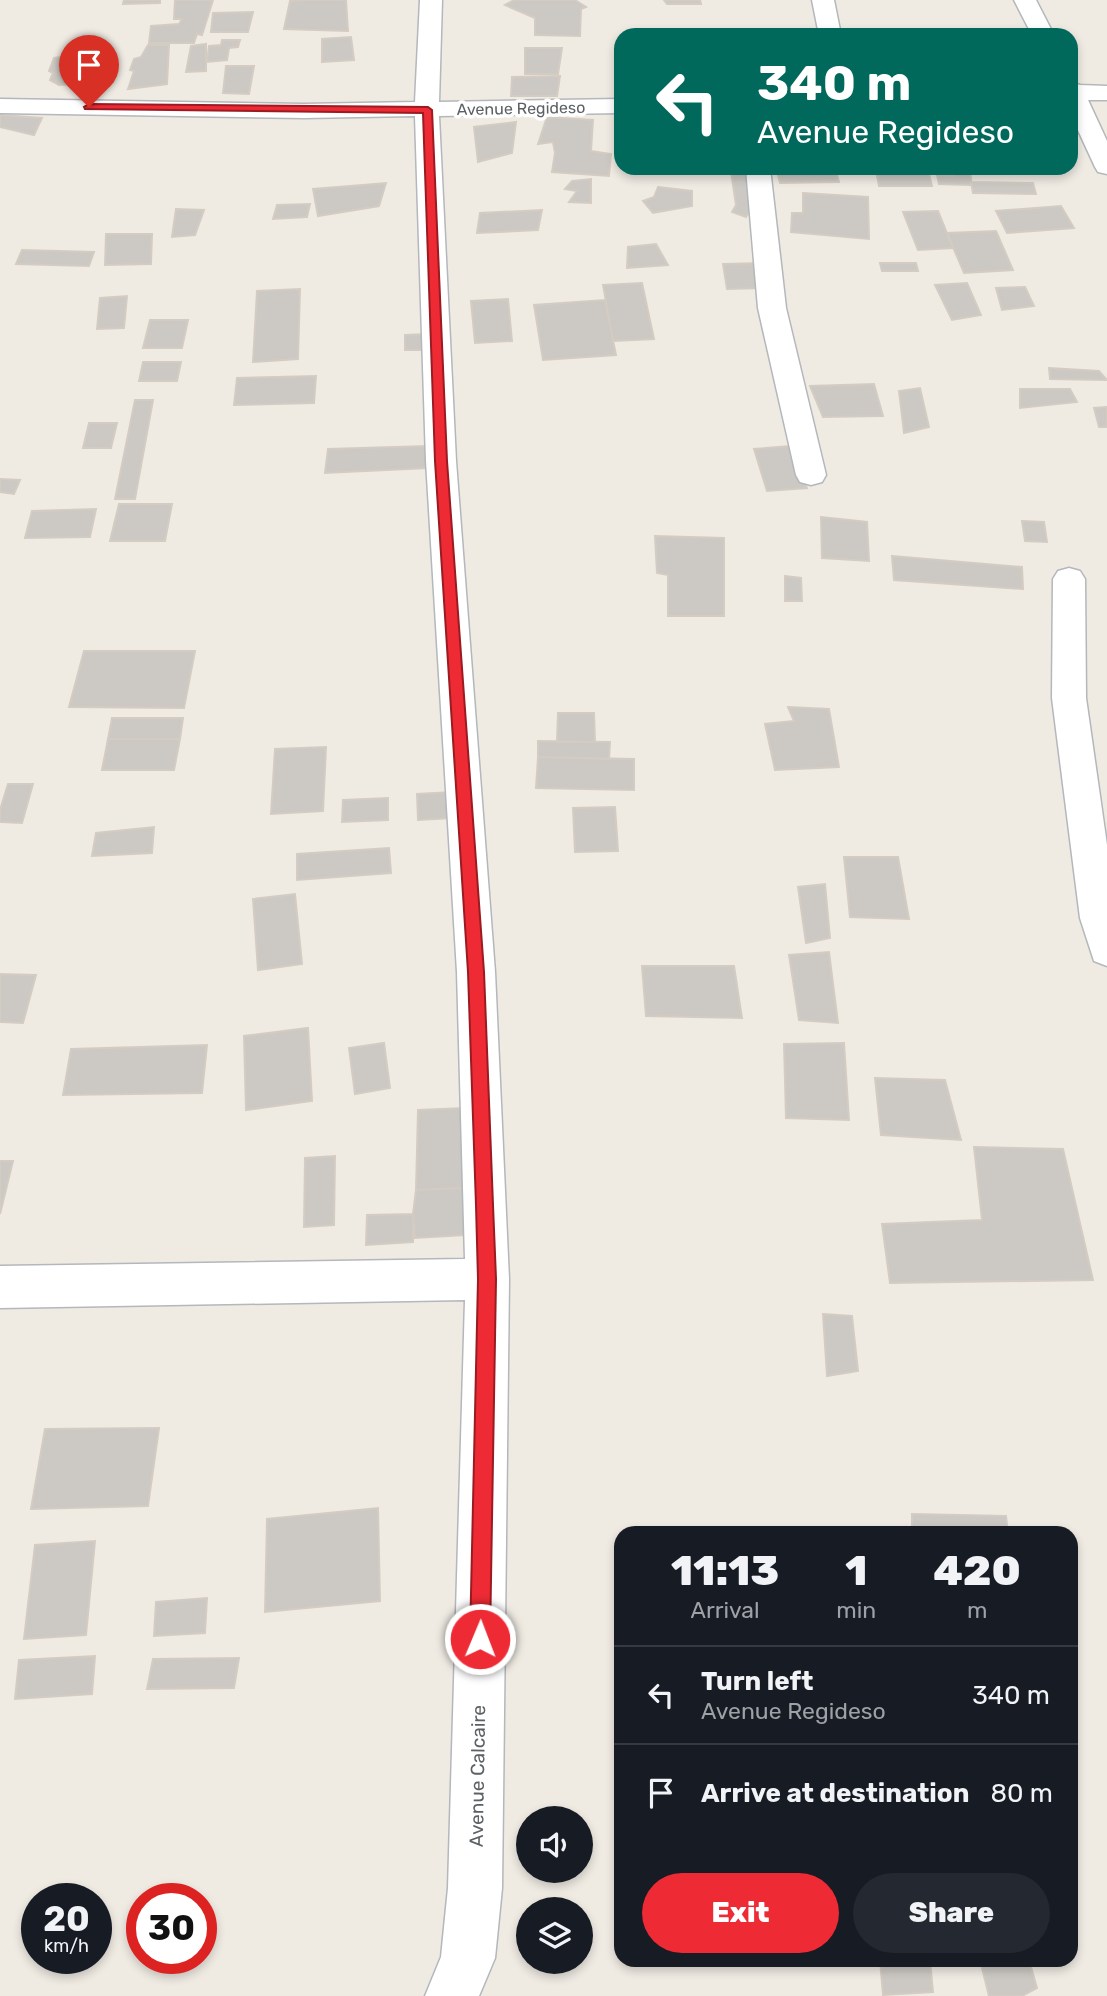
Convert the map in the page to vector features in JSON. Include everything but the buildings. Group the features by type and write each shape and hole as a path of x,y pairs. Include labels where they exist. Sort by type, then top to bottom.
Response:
{"street":[{"name":"Avenue Calcaire","path":"431,0 428,110 441,461 476,972 487,1279 475,1888 468,1958 452,1996"},
{"path":"823,0 829,28"},
{"path":"1025,0 1039,28"},
{"path":"1078,91 1107,93"},
{"name":"Avenue Regideso","path":"0,106 428,110 614,106"},
{"path":"1078,106 1107,167"},
{"path":"759,175 772,308 811,475"},
{"path":"1069,579 1069,698 1097,906 1107,950"},
{"path":"0,1287 487,1279"}],"route":[{"path":"89,107 428,110 441,461 476,972 485,1205 487,1279 480,1639"}]}
